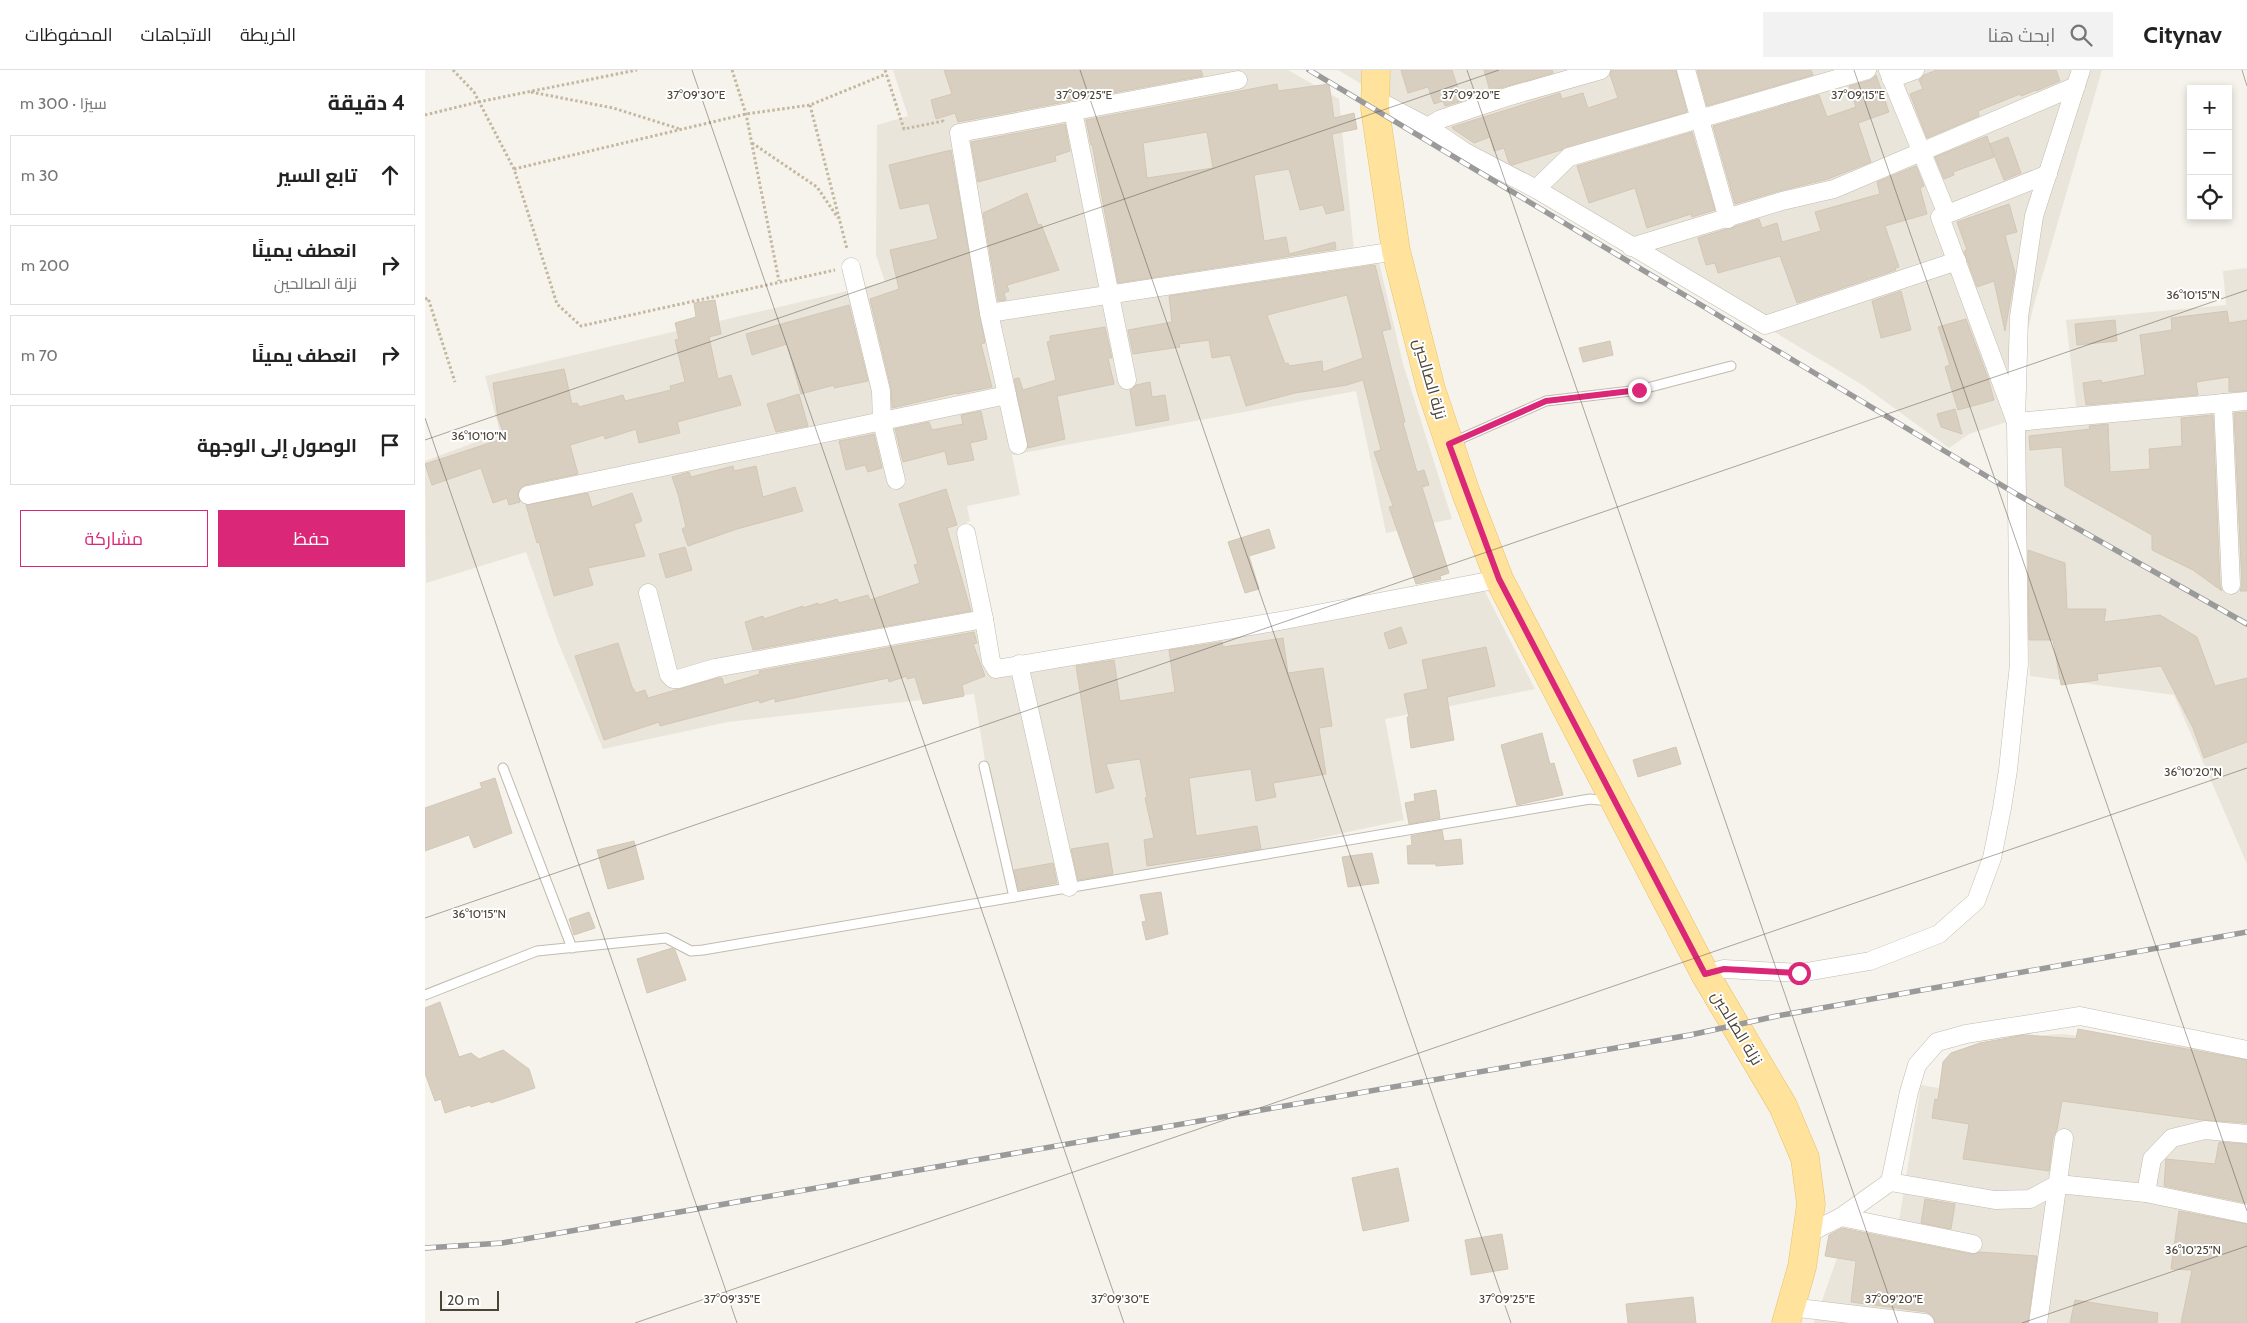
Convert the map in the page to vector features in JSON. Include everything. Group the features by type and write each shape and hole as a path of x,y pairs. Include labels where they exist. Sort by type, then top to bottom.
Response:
{"main road":[{"name":"نزلة الصالحين","path":"1376,70 1375,99 1381,154 1396,251 1431,389 1449,444 1499,579 1613,801 1705,974 1783,1106 1805,1158 1811,1204 1802,1267 1788,1315"}],"street":[{"path":"1428,127 1441,119 1510,96 1601,70"},
{"path":"1686,70 1728,219"},
{"path":"1536,188 1569,156 1867,70"},
{"path":"1915,70 1890,75 1947,214"},
{"path":"1631,247 1782,201 1834,189 1921,153 2078,78"},
{"path":"1705,974 1724,969 1799,973 1870,961 1939,934 1976,901 1992,858 2002,808 2008,770 2019,664 2016,422 2019,317 2034,216 2078,78"},
{"path":"1017,445 989,313 959,133 1238,80"},
{"path":"1375,99 1428,127 1465,152 1536,188 1631,247 1765,325 1957,261"},
{"path":"1073,110 1127,380"},
{"path":"2016,422 1940,217 2048,174"},
{"path":"989,313 1396,251"},
{"path":"851,266 881,391 882,422 896,480"},
{"path":"528,495 1007,395"},
{"path":"2016,422 2247,401"},
{"path":"2223,403 2231,585"},
{"path":"966,534 993,666 996,669 1280,621 1499,579"},
{"path":"648,593 669,675 673,679 715,668 984,619"},
{"path":"1019,664 1069,888"},
{"path":"1807,1234 1841,1217 1890,1182 1909,1092 1917,1065 1937,1042 1966,1034 2080,1016 2247,1050"},
{"path":"2146,1193 2152,1159 2172,1138 2205,1130 2247,1134"},
{"path":"2038,1323 2064,1138"},
{"path":"1890,1182 1995,1200 2029,1199 2058,1184 2146,1193 2247,1214"},
{"path":"1841,1217 1973,1244"},
{"path":"1788,1315 1925,1323"}],"lane":[{"path":"1449,444 1546,401 1639,390 1731,366"},
{"path":"984,766 1014,897"},
{"path":"503,768 572,948"},
{"path":"425,996 537,950 666,938 691,951 1590,799 1613,801"}],"path":[{"path":"453,70 474,92 514,169 557,304 581,326 851,266 811,105"},
{"path":"425,115 478,102 637,70"},
{"path":"732,70 746,114 779,281"},
{"path":"514,169 746,114 811,105 885,72 903,129 943,122 959,133"},
{"path":"529,92 613,108 681,129"},
{"path":"752,144 817,187 839,220"},
{"path":"425,299 429,298 455,382"}],"shaded area":[{"path":"893,70 1288,70 1339,99 1355,261 1378,258 1403,364 1452,519 1386,533 1356,391 1012,455 1020,495 967,506 970,521 958,526 988,674 1279,627 1483,588 1535,689 1385,719 1404,820 1222,859 1015,896 988,779 974,694 728,722 603,749 558,642 526,552 426,583 425,461 500,433 485,376 885,282 876,255 877,125 908,116"},
{"path":"1338,70 2102,70 2033,308 2007,422 1969,434 1949,448 1861,384"},
{"path":"2247,268 2247,864 2174,695 2030,676 2019,429 2078,423 2066,320 2226,305 2223,271"},
{"path":"2010,1034 2033,1036 2061,1034 2173,1045 2247,1055 2247,1323 1814,1323 1846,1233 1896,1239 1921,1085 1998,1098 1999,1084"}],"building":[{"path":"944,70 1201,70 1203,76 958,122 955,113 936,119 931,100 952,94"},
{"path":"1401,70 1452,70 1462,101 1445,106 1443,101 1434,104 1428,87 1408,93"},
{"path":"1484,70 1552,70 1553,73 1490,91"},
{"path":"1611,70 1676,70 1687,112 1512,165 1509,163 1504,148 1494,151 1490,137 1474,143 1452,127 1560,93 1562,99 1583,93 1588,108 1618,98 1610,75"},
{"path":"1697,70 1811,70 1813,75 1707,106"},
{"path":"1937,70 2056,70 2060,81 2021,96 2020,94 1978,111 1979,116 1927,138 1910,94 1923,89 1919,80 1924,75"},
{"path":"1876,75 1889,112 1858,123 1871,162 1828,179 1735,204 1713,126 1819,95 1827,117 1856,107 1849,86 1870,80"},
{"path":"1277,84 1278,91 1329,84 1334,118 1354,113 1357,129 1332,134 1344,210 1326,214 1323,205 1300,210 1289,169 1254,175 1264,241 1286,237 1289,254 1335,242 1336,249 1118,283 1086,120","holes":["1207,132 1213,168 1147,178 1143,143"]},
{"path":"1065,124 1070,151 1055,156 1056,161 978,182 971,142"},
{"path":"1692,132 1715,210 1692,217 1691,214 1647,228 1635,188 1589,203 1577,166"},
{"path":"1987,136 1994,157 1953,172 1954,175 1944,179 1935,157"},
{"path":"2008,137 2021,173 2004,180 1990,144"},
{"path":"951,150 985,343 981,344 992,387 892,408 891,388 870,299 899,289 890,250 938,239 929,203 900,209 889,165"},
{"path":"1916,166 1924,186 1920,188 1927,214 1885,226 1899,267 1895,268 1896,270 1797,303 1780,256 1718,273 1715,263 1706,265 1698,238 1759,219 1762,228 1777,223 1782,242 1821,231 1815,212 1880,194 1877,182"},
{"path":"1027,193 1038,225 1041,224 1059,270 1007,285 1009,291 1004,293 1006,300 998,301 983,213"},
{"path":"2009,204 2017,232 2005,235 2015,273 2005,331 1994,281 1977,287 1964,251 1967,250 1957,222"},
{"path":"1375,265 1391,329 1382,331 1405,422 1403,423 1417,472 1424,470 1429,485 1422,487 1449,573 1440,576 1441,579 1416,584 1389,507 1393,506 1374,452 1381,450 1363,380 1347,385 1295,393 1246,406 1230,355 1212,358 1209,340 1179,344 1180,347 1133,354 1128,330 1172,322 1169,296","holes":["1347,295 1363,358 1323,372 1322,361 1289,366 1288,363 1285,364 1267,315"]},
{"path":"1901,291 1911,330 1881,338 1872,301"},
{"path":"715,300 721,334 709,337 718,379 731,375 741,405 677,422 680,433 639,443 636,429 605,439 604,435 570,445 578,474 525,485 518,492 520,502 509,505 507,498 493,503 481,468 432,485 425,464 505,438 498,418 493,383 564,369 572,404 577,403 579,407 623,395 625,401 671,390 670,386 685,382 675,340 679,339 675,323 696,317 694,303"},
{"path":"849,305 868,381 834,388 834,385 801,394 787,344 752,355 746,334"},
{"path":"2227,311 2229,323 2247,320 2247,391 2229,392 2229,377 2196,382 2198,395 2086,405 2083,383 2101,380 2102,383 2145,375 2140,335 2172,330 2171,318"},
{"path":"1966,319 1988,378 1994,400 1958,410 1945,367 1950,365 1938,327"},
{"path":"2115,320 2117,341 2077,345 2075,324"},
{"path":"1105,327 1112,358 1108,358 1114,384 1057,396 1065,439 1028,448 1014,379 1019,378 1023,390 1056,380 1047,342 1050,341 1050,336"},
{"path":"1610,341 1613,355 1583,362 1579,348"},
{"path":"1150,382 1152,397 1165,395 1169,420 1136,426 1130,390 1136,385"},
{"path":"799,394 808,426 776,432 767,404"},
{"path":"1955,409 1962,434 1941,427 1937,414"},
{"path":"981,411 987,439 970,443 974,460 948,465 945,451 903,462 895,429 929,422 932,430 963,424 961,415"},
{"path":"2247,412 2247,591 2240,591 2242,585 2234,413"},
{"path":"2213,415 2220,585 2222,591 2193,570 2152,550 2152,535 2065,486 2062,447 2030,450 2029,436 2090,429 2089,426 2108,424 2110,472 2150,469 2149,449 2182,446 2181,418"},
{"path":"874,434 882,468 868,472 865,465 846,470 839,441"},
{"path":"733,466 734,471 756,466 763,497 795,487 803,511 737,529 688,546 682,529 686,527 672,477 689,472 691,477"},
{"path":"946,489 957,525 947,528 971,611 753,650 745,622 763,616 764,619 803,606 803,608 818,603 819,605 837,599 839,603 868,595 870,600 920,583 914,565 918,564 899,504"},
{"path":"588,493 592,507 632,493 642,521 634,524 645,556 588,568 593,585 554,596 539,542 537,543 526,505"},
{"path":"1269,529 1275,548 1249,556 1259,589 1245,593 1228,542"},
{"path":"685,547 692,570 666,578 659,554"},
{"path":"2028,550 2065,563 2067,609 2106,609 2104,622 2160,615 2197,637 2215,686 2247,678 2247,742 2204,758 2193,728 2161,666 2097,674 2098,680 2061,685 2053,640 2029,640"},
{"path":"1401,627 1407,643 1389,649 1384,633"},
{"path":"974,632 977,643 973,644 985,676 962,685 964,696 923,704 915,677 907,679 907,676 889,682 888,678 775,702 775,698 760,703 759,700 660,726 659,722 604,740 575,656 618,643 632,687 636,693 645,690 648,698 717,678 722,678 724,685 760,674 759,671"},
{"path":"1283,638 1288,673 1323,668 1332,726 1319,728 1326,774 1273,783 1276,797 1256,801 1251,769 1189,778 1196,836 1257,826 1261,849 1147,866 1144,840 1154,838 1145,798 1147,797 1140,759 1106,764 1114,788 1096,793 1076,666 1114,660 1120,701 1175,692 1169,650 1222,642 1223,647"},
{"path":"1486,647 1495,686 1447,697 1454,740 1411,748 1407,717 1409,717 1404,694 1428,689 1422,660"},
{"path":"1542,733 1550,764 1554,763 1563,795 1517,805 1501,745"},
{"path":"1676,747 1681,764 1638,777 1633,760"},
{"path":"495,778 512,833 474,848 469,835 425,851 425,808 482,788 480,783"},
{"path":"1436,790 1440,818 1409,824 1405,803 1415,801 1414,794"},
{"path":"1442,830 1444,841 1461,839 1463,864 1436,866 1436,864 1408,864 1407,846 1412,845 1411,836"},
{"path":"634,841 644,879 608,889 597,850"},
{"path":"1108,843 1113,874 1078,880 1071,849"},
{"path":"1372,853 1379,883 1348,887 1342,857"},
{"path":"1053,863 1057,883 1019,890 1014,870"},
{"path":"1161,892 1168,934 1146,940 1142,922 1146,921 1140,895"},
{"path":"589,912 595,928 574,935 569,919"},
{"path":"672,948 675,950 686,980 647,993 637,959"},
{"path":"440,1002 459,1057 471,1053 479,1059 503,1050 529,1069 535,1088 491,1103 490,1101 471,1107 470,1105 445,1113 441,1099 435,1101 425,1073 425,1008"},
{"path":"2078,1029 2247,1060 2247,1123 2202,1120 2062,1101 2057,1130 2053,1137 2049,1171 1963,1159 1969,1124 1932,1118 1935,1099 1938,1100 1943,1062 1951,1053 1980,1043 2025,1035 2076,1039"},
{"path":"2219,1142 2247,1144 2247,1203 2164,1186 2166,1159 2215,1164"},
{"path":"1398,1168 1409,1221 1363,1231 1352,1178"},
{"path":"1925,1199 1955,1204 1951,1229 1921,1223"},
{"path":"2179,1211 2247,1224 2247,1323 2181,1323 2192,1270 2171,1269"},
{"path":"1842,1228 1971,1254 1980,1252 2037,1256 2028,1323 1935,1323 1932,1315 1926,1312 1851,1302 1856,1261 1825,1256 1829,1235"},
{"path":"1502,1234 1508,1269 1471,1275 1465,1240"},
{"path":"1693,1297 1696,1323 1628,1323 1626,1304"},
{"path":"2075,1300 2158,1313 2157,1323 2070,1323"}],"railway":[{"path":"1309,70 2018,495 2247,624"},
{"path":"425,1248 502,1243 1690,1035 1777,1016 2247,932"}],"route":[{"path":"1639,390 1546,401 1449,444 1499,579 1613,801 1705,974 1724,969 1799,973"}]}
